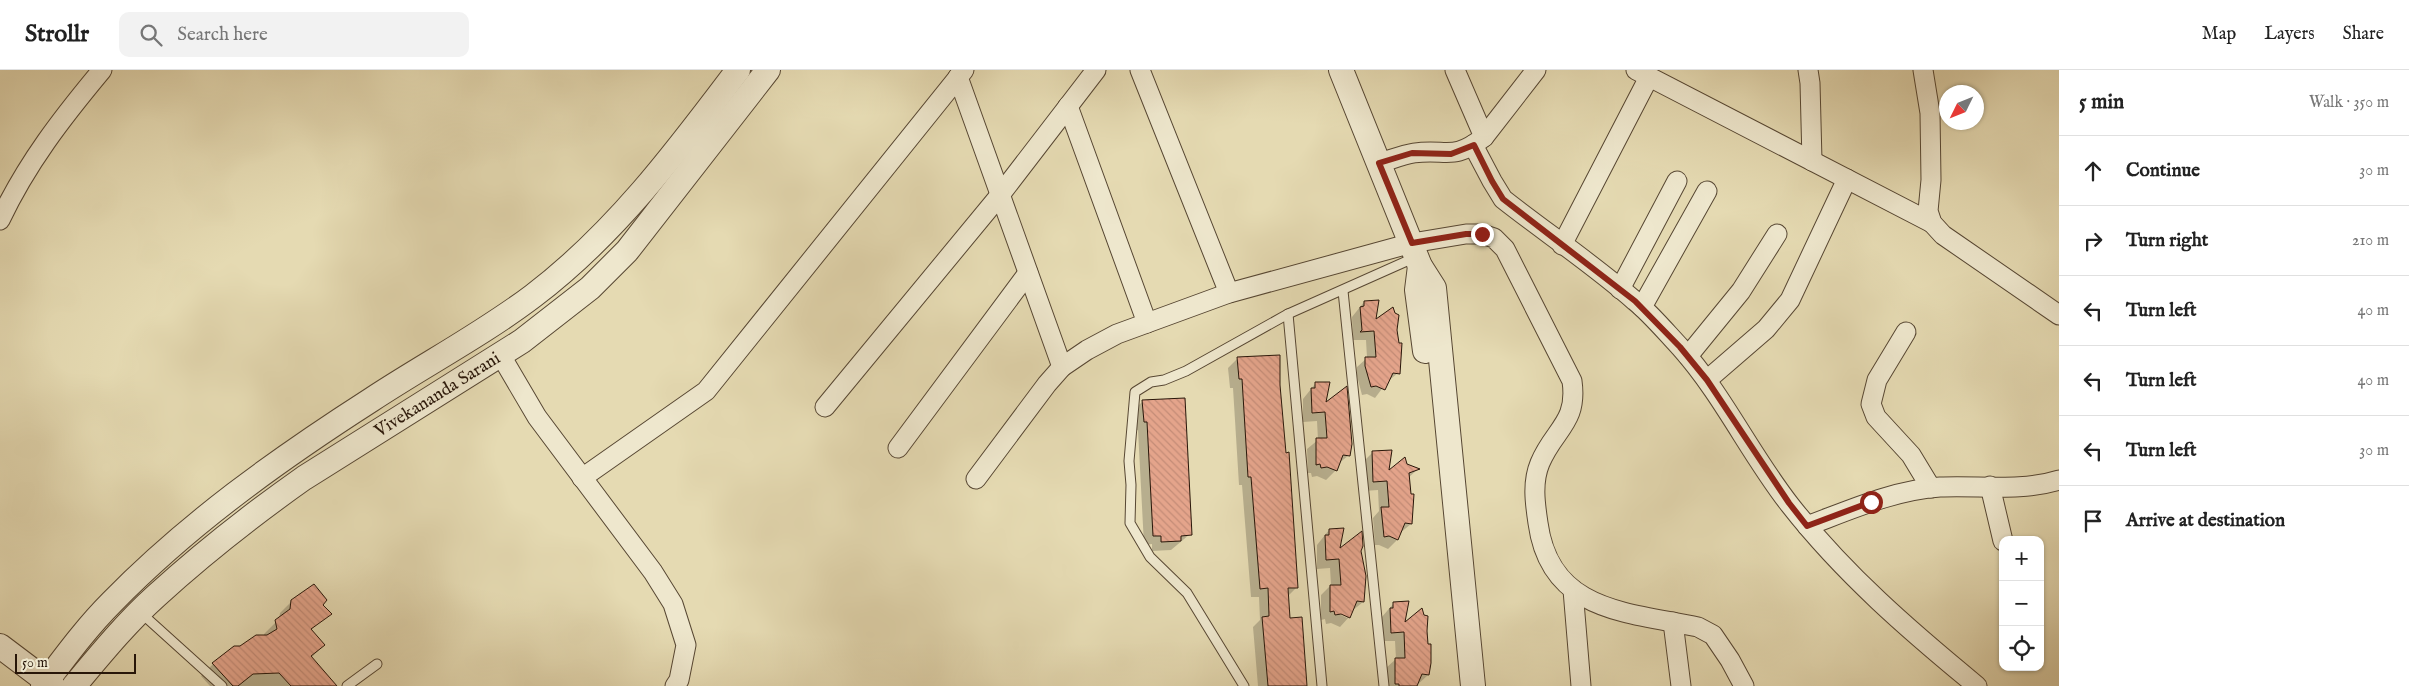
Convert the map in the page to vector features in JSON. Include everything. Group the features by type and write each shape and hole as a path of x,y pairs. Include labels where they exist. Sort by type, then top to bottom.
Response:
{"street":[{"path":"0,220 31,162 56,125 102,70"},
{"name":"Vivekananda Sarani","path":"48,684 75,644 111,603 157,558 269,470 368,401 533,296 604,236 661,169 738,70"},
{"name":"Vivekananda Sarani","path":"74,686 114,638 155,596 271,501 555,317 590,288 627,251 768,70"},
{"path":"825,407 1000,195 1096,70"},
{"path":"1140,70 1229,293"},
{"path":"1341,70 1416,255 1434,288 1473,686"},
{"path":"1455,70 1492,181 1503,199 1642,308 1688,356 1707,380 1784,496 1807,526 1874,597 1922,642 1977,686"},
{"path":"1379,163 1412,153 1451,154 1479,141 1536,70"},
{"path":"1808,70 1812,161"},
{"path":"1923,70 1930,113 1931,180 1928,211 1932,223"},
{"path":"1562,245 1643,73 1932,223 1944,235 2059,315"},
{"path":"582,478 706,391 961,74"},
{"path":"961,74 1000,195 1062,367"},
{"path":"1068,106 1147,323"},
{"path":"1707,380 1766,329 1790,300 1847,179"},
{"path":"1620,289 1677,181"},
{"path":"1642,308 1707,191"},
{"path":"976,480 1047,384 1062,367 1087,350 1117,334 1229,293 1416,255 1466,234 1482,234 1494,238 1505,249 1572,380 1575,398 1571,411 1540,462 1535,479 1535,499 1543,550 1553,570 1573,590 1594,604 1698,628 1713,635 1730,660 1744,686"},
{"path":"1688,356 1741,291 1777,234"},
{"path":"1416,255 1417,290 1428,380 1458,686"},
{"path":"898,448 1028,273"},
{"path":"1906,332 1877,380 1870,404 1876,417 1911,455 1931,488"},
{"path":"492,359 653,572 673,604 686,645 676,686"},
{"path":"1807,526 1904,492 1931,488 2032,486 2059,480"},
{"path":"1990,486 2002,536"},
{"path":"1573,590 1581,686"},
{"path":"1673,622 1681,686"},
{"path":"0,646 48,684"}],"lane":[{"path":"1244,686 1187,593 1150,557 1130,523 1131,485 1129,461 1135,392 1151,382 1164,380 1186,371 1288,314 1343,291 1416,255"},
{"path":"1343,291 1384,686"},
{"path":"1288,314 1322,686"},
{"path":"140,612 222,686"},
{"path":"347,686 377,664"}],"building":[{"path":"1379,300 1376,319 1393,307 1395,313 1399,315 1397,330 1399,343 1402,343 1400,374 1393,373 1385,390 1376,386 1371,387 1365,366 1365,357 1376,357 1374,331 1360,332 1362,330 1360,307 1364,306 1364,301"},
{"path":"1280,355 1280,385 1286,453 1289,452 1298,588 1288,588 1290,618 1302,617 1307,686 1268,686 1262,617 1269,616 1268,588 1260,589 1251,477 1248,477 1242,379 1239,379 1237,357"},
{"path":"1315,382 1330,382 1326,402 1347,386 1352,444 1350,456 1343,455 1337,471 1327,467 1321,468 1320,464 1316,465 1316,438 1327,438 1325,412 1312,413 1311,388 1315,388"},
{"path":"1185,398 1192,535 1181,536 1181,541 1161,542 1161,536 1153,536 1147,422 1144,422 1142,400"},
{"path":"1392,450 1389,470 1405,457 1407,464 1420,469 1409,473 1411,494 1414,494 1412,524 1405,523 1398,540 1389,536 1384,537 1381,507 1389,507 1387,481 1373,482 1372,451"},
{"path":"1344,528 1340,548 1362,531 1363,546 1361,551 1366,576 1364,602 1357,601 1350,618 1341,614 1335,615 1334,611 1330,612 1330,585 1341,585 1339,559 1326,560 1325,535 1329,535 1329,529"},
{"path":"314,584 327,600 323,605 332,614 311,629 325,645 311,656 337,686 291,686 279,673 253,674 238,686 233,686 212,663 234,646 240,646 256,635 267,635 277,629 275,620 290,609 291,600"},
{"path":"1409,601 1405,622 1422,608 1424,615 1428,616 1427,631 1428,644 1431,644 1431,663 1429,675 1422,674 1417,686 1399,686 1399,684 1395,684 1395,658 1405,658 1404,632 1391,633 1390,608 1393,608 1393,602"}],"route":[{"path":"1482,234 1466,234 1412,243 1379,163 1412,153 1438,152 1451,154 1461,152 1474,145 1503,199 1635,301 1680,347 1707,380 1762,464 1807,526 1871,502"}]}
